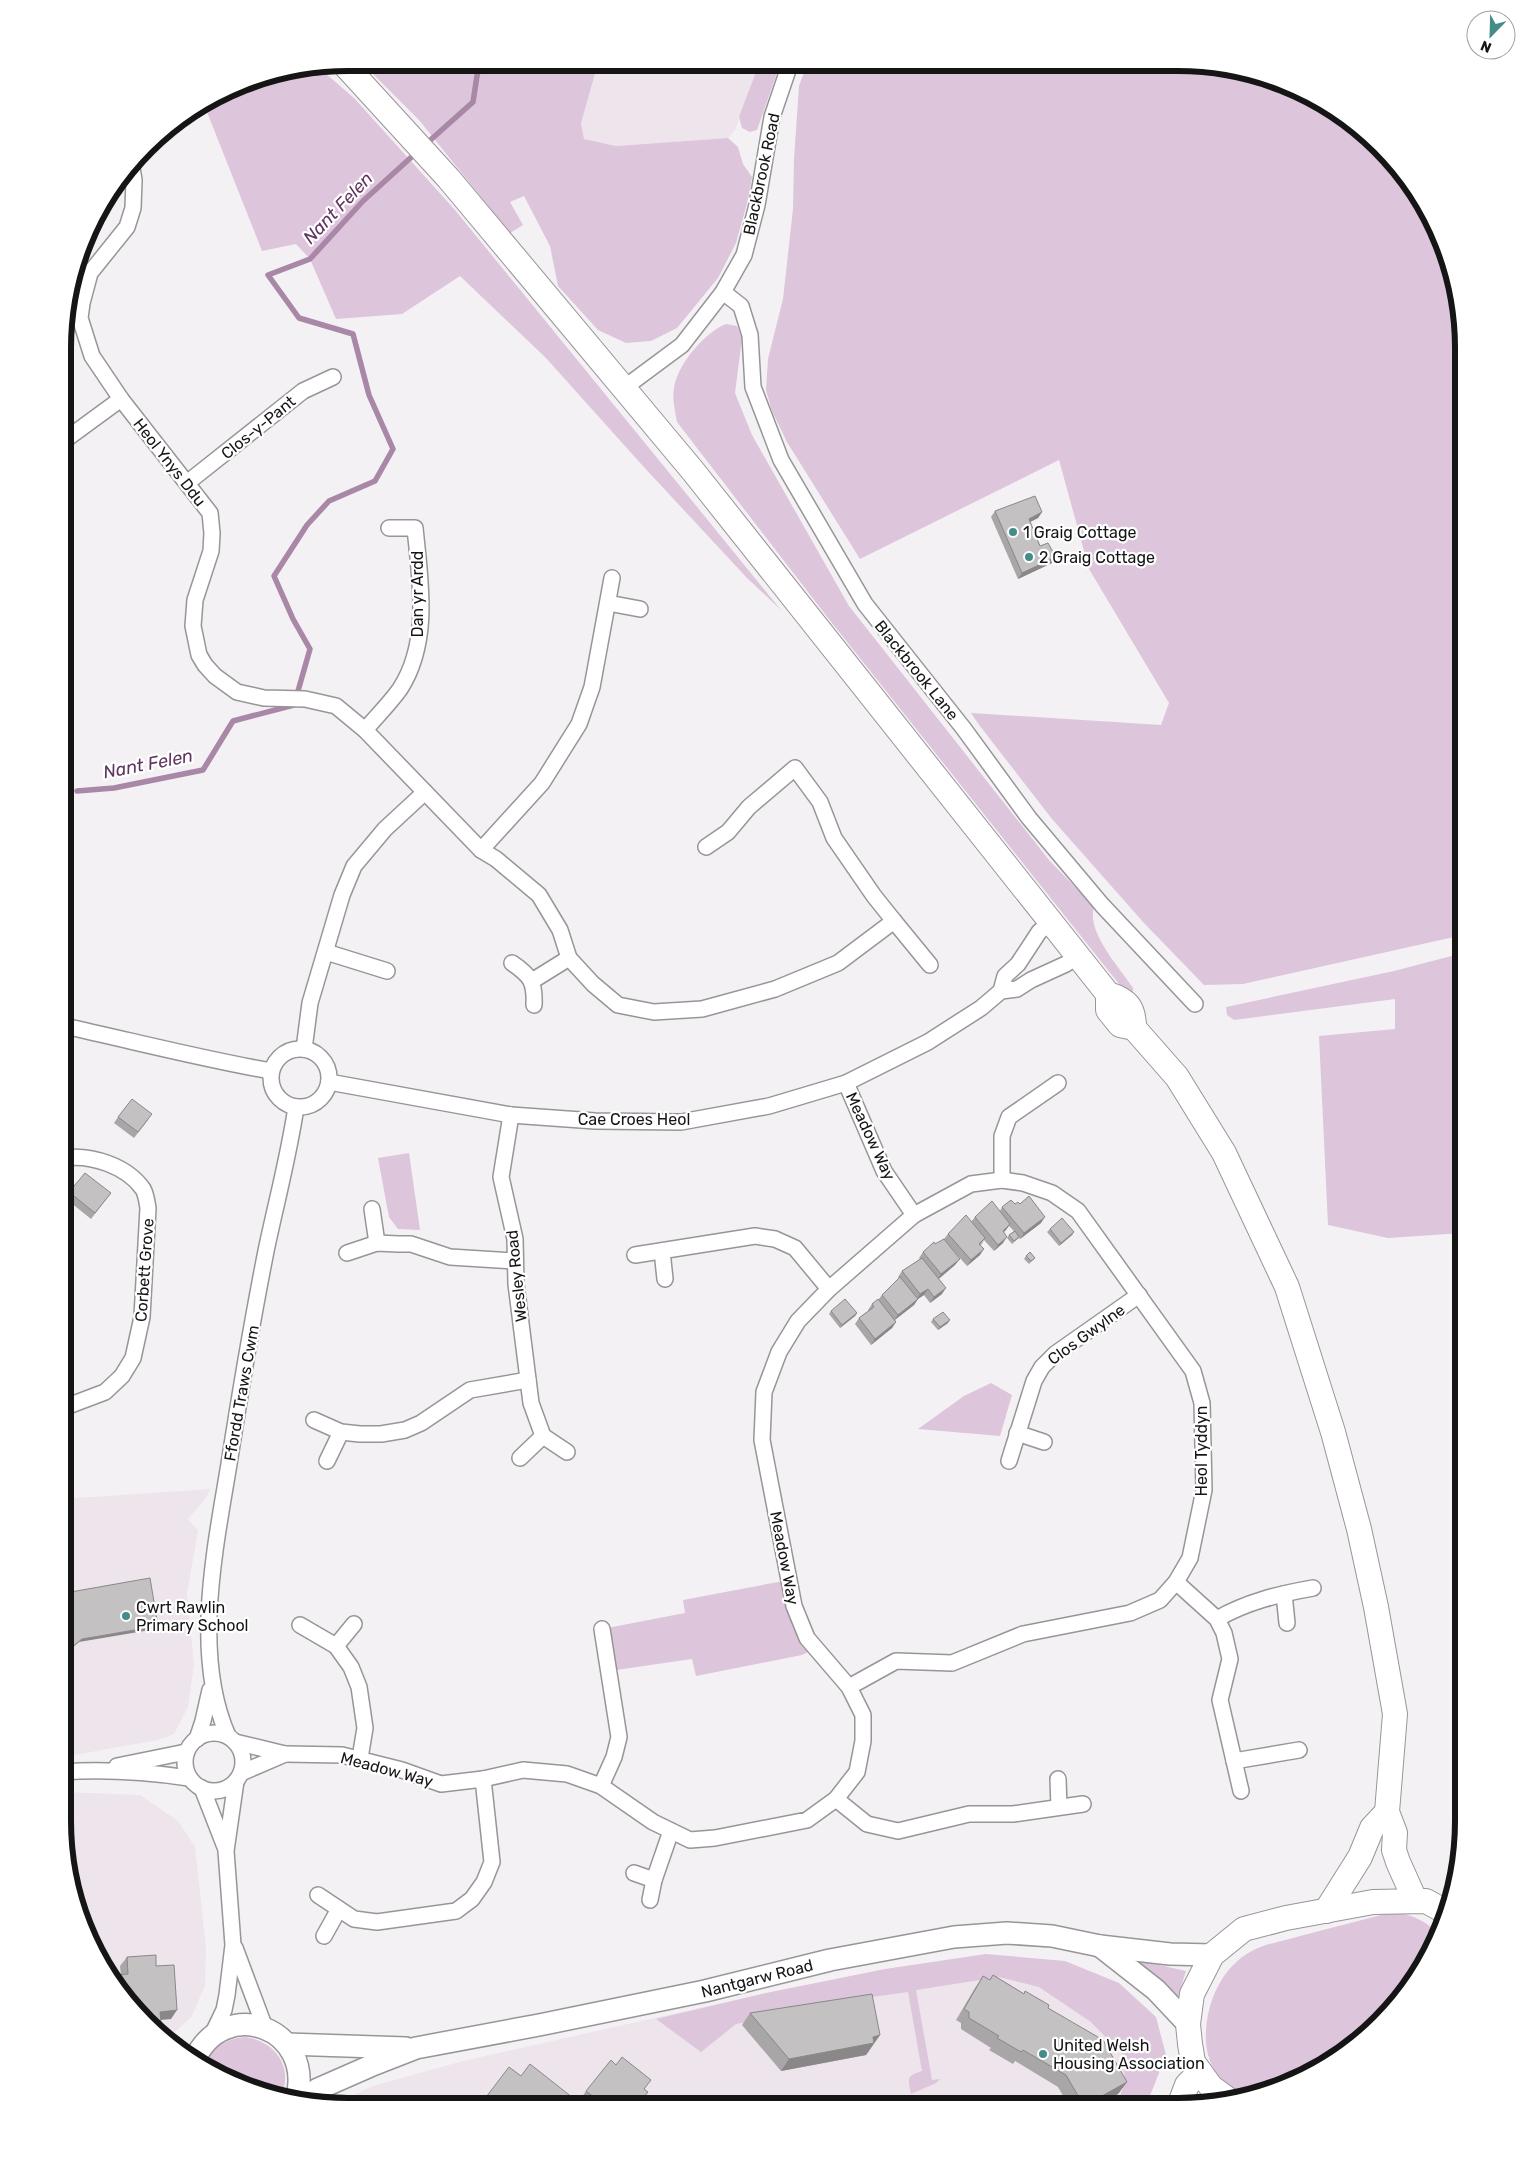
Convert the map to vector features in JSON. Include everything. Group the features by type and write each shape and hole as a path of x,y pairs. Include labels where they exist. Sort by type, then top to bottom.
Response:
{"main road":[{"path":"351,71 449,179 624,388 724,510 1108,994 1122,998 1134,1014 1134,1028 1177,1077 1224,1153 1287,1287 1336,1441 1360,1529 1395,1714 1387,1812 1395,1833 1394,1850 1415,1900"},
{"path":"1326,1911 1360,1858 1372,1828 1387,1812"},
{"path":"1220,2094 1211,2087 1193,2062 1188,2024 1192,1994 1212,1955 1244,1929 1286,1918 1373,1902 1426,1901 1440,1909"},
{"name":"Nantgarw Road","path":"311,2095 375,2064 416,2048 539,2026 705,1991 830,1960 954,1937 1007,1933 1052,1936 1100,1946 1170,1954 1212,1955"},
{"name":"Nantgarw Road","path":"1100,1946 1156,1990 1188,2024"},
{"path":"196,2052 212,2035 229,2027 248,2025 265,2028 280,2037 287,2044 298,2066 300,2083 298,2093"},
{"name":"Nantgarw Road","path":"287,2044 416,2048"},
{"path":"1182,2098 1187,2085 1200,2072"}],"street":[{"name":"Blackbrook Road","path":"624,388 682,345 723,292 744,255 757,205 772,117 788,71"},
{"name":"Heol Ynys Ddu","path":"133,174 133,208 127,227 90,273 82,302 80,318 92,356 120,399 210,513 212,551 195,600 193,626 199,655 215,676 237,692 264,698 305,699 336,706 365,730 481,850 496,858 539,895 560,930 569,958"},
{"name":"Blackbrook Lane","path":"723,292 742,306 750,335 753,387 780,460 865,604 964,729 1029,818 1102,905 1195,1004"},
{"name":"Clos-y-Pant","path":"186,483 302,391 333,377"},
{"path":"71,436 120,399"},
{"name":"Dan yr Ardd","path":"365,730 400,688 410,668 420,637 420,579 415,528 389,528"},
{"path":"481,850 542,783 579,724 592,687 612,578"},
{"path":"608,603 640,609"},
{"path":"706,847 728,832 749,807 796,768 820,802 834,838 874,896 930,965"},
{"path":"304,1049 310,1003 342,895 354,866 385,829 425,792"},
{"path":"532,981 569,958 593,984 618,1005 654,1012 702,1009 775,989 838,963 894,921"},
{"name":"Cae Croes Heol","path":"1001,991 1005,976 1018,964 1039,932 1050,922"},
{"path":"326,952 386,971"},
{"name":"Cae Croes Heol","path":"329,1082 511,1115 595,1121 681,1122 769,1106 846,1083 928,1042 974,1012 1001,991 1016,989 1078,956"},
{"path":"512,963 525,972 532,981 534,1005"},
{"path":"71,1027 144,1043 204,1059 271,1071"},
{"path":"304,1049 320,1057 326,1064 329,1082 326,1090 314,1104 296,1107 280,1099 274,1093 271,1084 271,1071 278,1058 286,1052 304,1049"},
{"name":"Meadow Way","path":"231,1739 285,1754 342,1755 360,1758 441,1784 483,1779 523,1770 567,1774 601,1786 653,1822 690,1840 715,1838 807,1820 836,1799 858,1772 863,1741 863,1715 849,1686 807,1638 794,1606 762,1440 764,1392 779,1352 798,1321 829,1289 914,1215 884,1171 846,1083"},
{"path":"1002,1180 1002,1136 1009,1117 1058,1083"},
{"name":"Ffordd Traws Cwm","path":"197,1739 204,1721 211,1682 209,1597 220,1514 266,1253 292,1134 296,1107"},
{"name":"Wesley Road","path":"511,1115 501,1177 515,1239 516,1284 531,1403 543,1436"},
{"name":"Corbett Grove","path":"71,1157 106,1163 128,1173 144,1191 148,1208 142,1317 133,1358 122,1376 105,1392 71,1405"},
{"name":"Heol Tyddyn","path":"849,1686 896,1661 952,1663 1023,1634 1130,1613 1160,1600 1176,1582 1190,1558 1204,1490 1202,1403 1192,1371 1078,1211 1052,1193 1023,1183 1002,1180 971,1184 914,1215"},
{"path":"372,1209 377,1244"},
{"path":"635,1255 755,1236 775,1239 796,1248 829,1289"},
{"path":"347,1253 377,1244 411,1244 450,1257 515,1261"},
{"path":"662,1251 665,1279"},
{"name":"Clos Gwylne","path":"1009,1461 1034,1381 1042,1367 1055,1354 1139,1295"},
{"path":"314,1420 341,1432 381,1434 404,1430 421,1423 470,1390 528,1380"},
{"path":"327,1461 341,1432"},
{"path":"1017,1433 1044,1442"},
{"path":"520,1458 543,1436 567,1452"},
{"path":"1176,1582 1217,1619 1224,1633 1230,1659 1220,1700 1241,1791"},
{"path":"1217,1619 1235,1608 1313,1588"},
{"path":"1284,1594 1288,1623"},
{"path":"336,1646 354,1624"},
{"path":"300,1625 336,1646 351,1667 359,1688 365,1728 360,1758"},
{"path":"601,1786 614,1757 619,1737 602,1629"},
{"name":"Ffordd Traws Cwm","path":"211,1682 219,1717 231,1739"},
{"path":"189,1778 184,1762 186,1752 197,1739 209,1733 219,1734 231,1739 243,1759 238,1777 226,1851 234,1945 226,2003 212,2035"},
{"path":"1234,1761 1299,1750"},
{"path":"71,1771 94,1770 186,1752"},
{"name":"Meadow Way","path":"238,1777 285,1754"},
{"path":"94,1770 189,1778 208,1791 226,1789 238,1777"},
{"path":"318,1894 354,1919 376,1922 456,1910 472,1899 484,1882 492,1862 483,1779"},
{"path":"1058,1779 1059,1807"},
{"path":"202,1788 226,1851"},
{"path":"836,1799 867,1824 898,1831 969,1814 1013,1814 1083,1804"},
{"path":"650,1900 654,1880 671,1831"},
{"path":"634,1872 654,1880"},
{"path":"324,1936 339,1910"},
{"path":"234,1945 265,2028"}],"shaded area":[{"path":"370,71 596,71 581,123 584,139 616,146 728,138 738,147 743,164 752,177 748,200 736,243 718,278 677,328 651,341 626,343 598,330 558,286 550,246 524,196 510,202 523,225 510,233 419,120"},
{"path":"596,71 756,71 735,130 728,138 616,146 584,139 581,123"},
{"path":"756,71 778,71 757,130 750,132 742,128 739,117"},
{"path":"804,71 1178,71 1214,74 1267,86 1316,108 1346,128 1374,152 1398,180 1418,210 1434,242 1445,276 1454,330 1455,937 1243,984 1204,985 1144,923 1052,819 980,726 971,713 1161,725 1169,703 1089,569 1059,460 860,559 787,442 772,411 766,390 768,359 783,299 793,209 799,86"},
{"path":"325,73 354,98 455,210 781,610 747,578 546,358 460,276 402,314 336,319 310,259 296,244 262,251 206,110 242,92 259,86 294,77"},
{"path":"726,324 737,326 742,338 735,393 752,435 849,606 1049,860 1094,907 1093,917 1099,938 1133,988 1131,999 828,618 677,422 673,392 680,369 693,350 709,334"},
{"path":"1455,955 1455,1234 1388,1238 1328,1225 1319,1036 1395,1029 1395,999 1234,1020 1227,1015 1226,1007 1394,971"},
{"path":"409,1153 420,1230 398,1229 389,1217 378,1158"},
{"path":"991,1383 1012,1395 1000,1436 918,1429 964,1396"},
{"name":"Cwrt Rawlin Primary School","path":"210,1489 206,1498 188,1519 198,1531 187,1593 194,1665 188,1707 174,1734 158,1740 71,1756 71,1498"},
{"path":"789,1580 816,1648 802,1655 696,1676 692,1659 609,1671 602,1629 685,1613 683,1600"},
{"path":"71,1792 140,1795 178,1821 195,1847 206,1949 205,1985 192,2016 172,2035 152,2017 128,1989 108,1959 92,1927 77,1875 72,1839"},
{"path":"1399,1913 1410,1916 1433,1929 1408,1975 1374,2017 1332,2051 1284,2077 1237,2091 1224,2082 1214,2068 1207,2052 1206,2029 1211,2002 1216,1990 1231,1967 1241,1958 1258,1948 1385,1914"},
{"path":"986,1954 1065,1961 1119,1983 1156,2017 1166,2055 1149,2098 1119,2098 1124,2086 1125,2057 1091,2022 1039,1987 999,1977 916,1990 932,2080 940,2079 936,2083 911,2094 909,2078 913,2074 922,2071 908,1992 865,1998 736,2024 701,2052 656,2019 766,1993 885,1969"},
{"path":"1133,1959 1186,1971 1177,2000"},
{"path":"999,1961 1128,1998 1136,2098 347,2098 373,2086 463,2061 766,1993 885,1970"},
{"path":"245,2037 256,2039 273,2050 283,2066 285,2076 283,2090 242,2077 207,2059 220,2045"},
{"path":"905,2095 902,2098 888,2098"}],"building":[{"path":"1035,496 1042,512 1029,519 1040,546 1048,543 1056,557 1022,573 995,511"},
{"path":"132,1099 152,1114 138,1132 118,1117"},
{"path":"85,1173 111,1193 95,1213 71,1194 71,1190"},
{"path":"1029,1196 1045,1217 1024,1233 1002,1207 1011,1200 1015,1204 1018,1202 1020,1204"},
{"path":"992,1201 1010,1224 1003,1231 1007,1237 998,1245 975,1217"},
{"path":"966,1215 985,1238 979,1244 984,1249 971,1260 948,1234"},
{"path":"1062,1218 1074,1232 1061,1243 1050,1229"},
{"path":"1015,1231 1019,1237 1014,1241 1009,1235"},
{"path":"944,1239 960,1259 941,1274 923,1252 934,1242 935,1244"},
{"path":"1030,1252 1035,1258 1031,1261 1026,1256"},
{"path":"922,1258 946,1288 934,1297 928,1289 920,1294 902,1271"},
{"path":"900,1277 918,1299 898,1315 882,1295"},
{"path":"845,1299 857,1313 842,1325 831,1311"},
{"path":"878,1299 896,1322 875,1339 859,1318 874,1307 872,1304"},
{"path":"943,1312 950,1320 940,1327 933,1319"},
{"path":"150,1578 158,1626 82,1639 71,1648 71,1592"},
{"path":"156,1955 156,1966 174,1965 177,2010 160,2012 161,2023 152,2017 118,1975 128,1974 127,1957"},
{"path":"993,1975 1024,1994 1025,1991 1049,2005 1048,2008 1103,2040 1127,2082 1098,2098 1079,2098 1066,2075 1023,2050 1021,2052 997,2038 999,2036 969,2018 969,2012 964,2009 983,1976 990,1980"},
{"path":"872,1994 880,2035 873,2037 874,2043 789,2059 750,2013"},
{"path":"622,2057 651,2080 644,2089 648,2092 643,2098 595,2098 586,2091 611,2060 616,2065"},
{"path":"530,2064 573,2098 485,2098 509,2067 521,2076"}],"waterway":[{"name":"Nant Felen","path":"426,144 473,102 478,71"},
{"name":"Nant Felen","path":"77,791 114,788 203,770 233,721 294,705 310,649 293,619 274,576 307,525 329,501 375,481 393,449 369,395 353,334 299,318 268,275 310,259 363,201 417,152"}],"place":[{"name":"1 Graig Cottage","path":"1013,532"},
{"name":"2 Graig Cottage","path":"1029,557"},
{"name":"Cwrt Rawlin Primary School","path":"126,1616"},
{"name":"United Welsh Housing Association","path":"1043,2054"}]}
